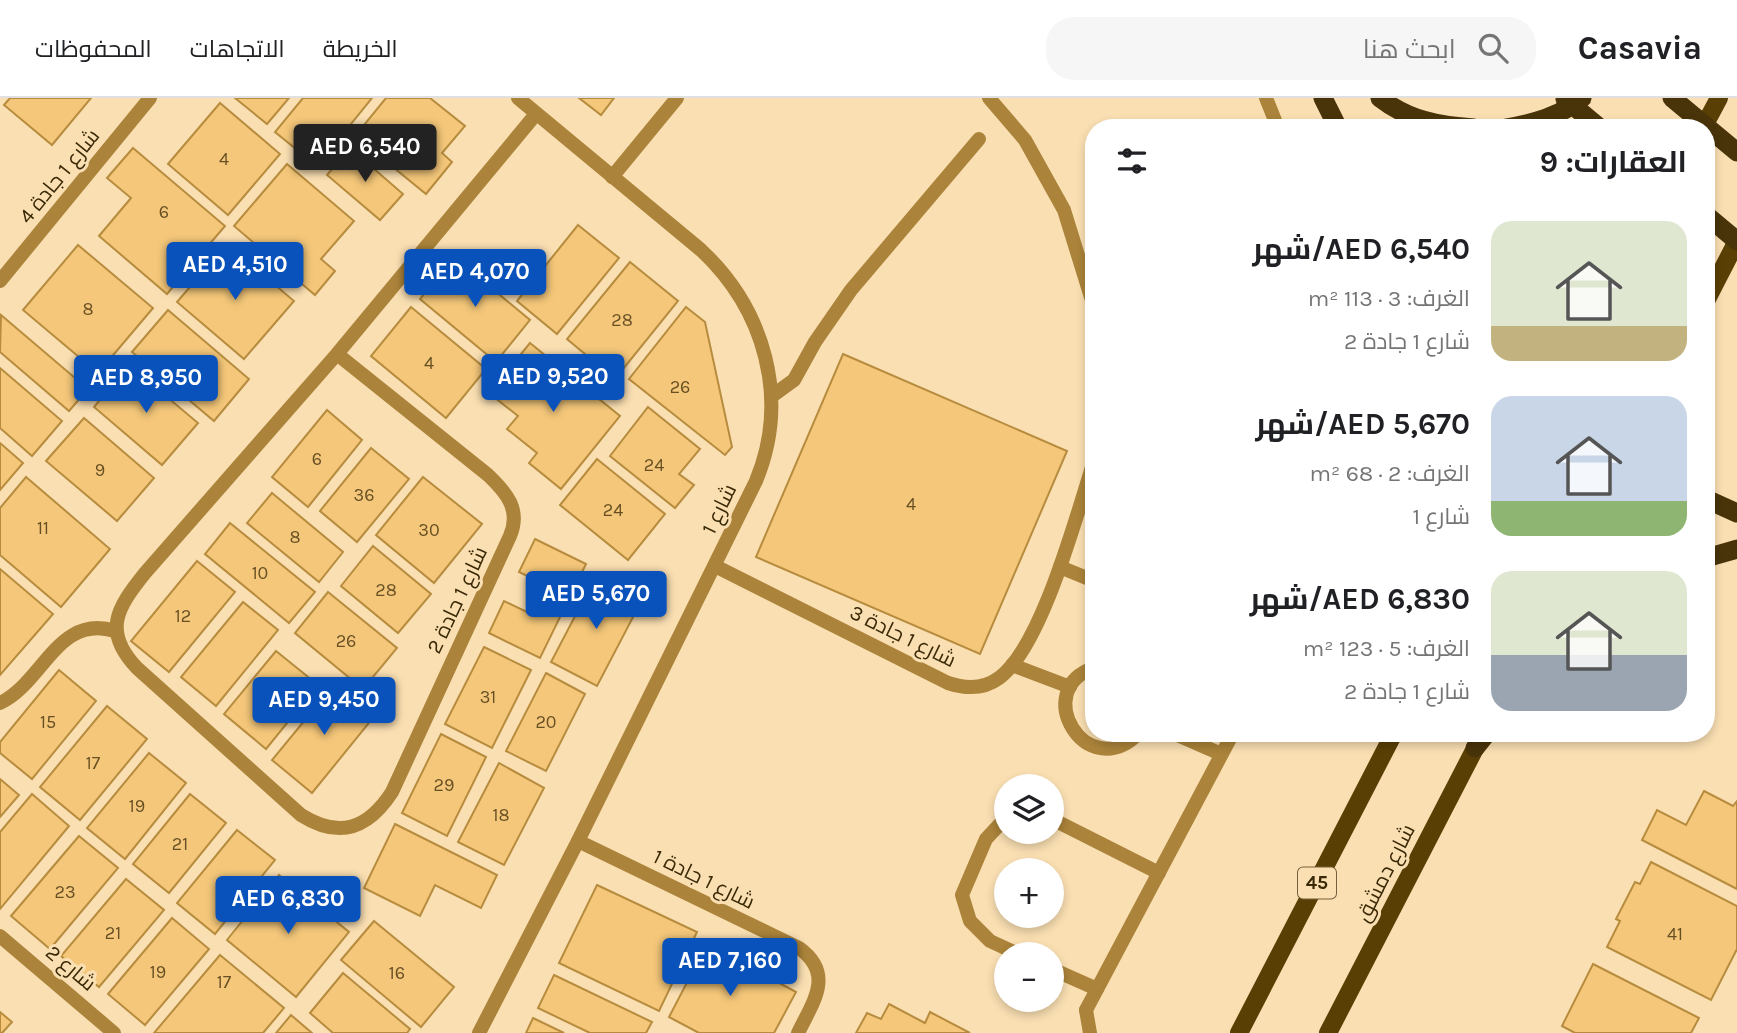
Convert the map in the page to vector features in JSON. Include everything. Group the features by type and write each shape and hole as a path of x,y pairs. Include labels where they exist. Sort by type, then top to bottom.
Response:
{"highway":[{"path":"1323,98 1334,119"},
{"path":"1380,98 1419,119"},
{"path":"1564,98 1589,119"},
{"path":"1544,119 1570,108 1581,98"},
{"path":"1672,98 1697,119"},
{"path":"1715,134 1737,152"},
{"path":"1715,223 1737,241"},
{"path":"1715,503 1737,513"},
{"path":"1715,555 1737,549"}],"main road":[{"path":"1708,119 1718,98"},
{"path":"1715,284 1737,241"},
{"name":"45","path":"1239,1033 1389,742"},
{"name":"شارع دمشق","path":"1328,1033 1480,742"}],"street":[{"name":"شارع 1 جادة 4","path":"0,281 150,98"},
{"name":"شارع 1","path":"480,1033 715,566 764,461 771,423 772,396 765,352 748,309 727,277 701,250 518,98"},
{"path":"612,177 677,98"},
{"path":"989,98 1025,140 1064,210 1085,278"},
{"path":"1266,98 1275,119"},
{"path":"0,703 20,688 72,635 93,628 116,631 121,608 145,573 337,354 536,114"},
{"path":"772,396 794,380 815,342 851,290 979,139"},
{"name":"شارع 1 جادة 2","path":"116,631 122,652 136,668 314,824 338,830 351,827 372,815 388,798 510,536 515,519 508,497 488,475 337,354"},
{"name":"شارع 1 جادة 3","path":"715,566 948,683 971,688 1002,676 1028,641 1060,567 1085,489"},
{"path":"1060,567 1085,577"},
{"path":"1012,665 1070,687"},
{"path":"1085,673 1077,677 1066,699 1065,712 1069,724 1084,742 1096,747 1108,749 1127,742"},
{"path":"1194,742 1221,754"},
{"path":"1090,1033 1086,1010 1228,742"},
{"path":"1064,825 1158,873"},
{"path":"994,830 986,839 962,895 970,921 994,943"},
{"name":"شارع 1 جادة 1","path":"578,841 809,955 816,965 819,988 798,1033"},
{"name":"شارع 2","path":"0,936 114,1033"},
{"path":"1064,974 1097,989"}],"building":[{"path":"10,98 91,98 52,145 4,105"},
{"path":"235,98 289,98 267,124"},
{"path":"303,98 372,98 317,166 275,132"},
{"path":"386,98 430,98 465,126 442,153 452,162 426,194 355,136"},
{"path":"579,98 614,98 601,115"},
{"path":"220,103 280,154 228,215 168,164"},
{"path":"133,148 225,226 167,294 99,236 131,198 107,178"},
{"path":"350,148 403,194 380,220 327,175"},
{"path":"287,164 354,221 321,259 335,271 315,295 234,226"},
{"path":"578,225 619,258 557,334 517,301"},
{"path":"227,244 294,301 244,359 177,302"},
{"path":"78,245 153,308 98,373 23,310"},
{"path":"454,257 530,320 496,362 420,299"},
{"path":"630,262 678,301 615,379 567,339"},
{"path":"411,307 486,369 446,418 371,356"},
{"path":"686,307 705,322 732,447 725,455 629,379"},
{"path":"168,310 249,379 214,421 132,352"},
{"path":"1,315 88,389 69,411 0,352"},
{"path":"530,343 620,416 561,489 529,463 537,453 507,429 518,416 489,393"},
{"path":"843,354 1067,451 980,654 756,557"},
{"path":"129,365 198,423 162,465 94,407"},
{"path":"0,368 62,421 32,456 0,428"},
{"path":"648,407 700,449 679,474 694,485 675,508 610,456"},
{"path":"327,410 362,440 308,507 272,477"},
{"path":"84,418 154,478 117,521 46,461"},
{"path":"0,443 23,463 0,490"},
{"path":"371,448 409,479 357,542 320,511"},
{"path":"597,459 665,514 628,560 560,505"},
{"path":"26,477 110,549 61,607 0,555 0,508"},
{"path":"423,477 482,524 434,583 376,535"},
{"path":"272,493 343,552 319,582 247,523"},
{"path":"230,523 315,592 289,623 205,554"},
{"path":"535,539 586,564 540,658 489,633 504,601 531,614 546,585 519,572"},
{"path":"373,546 431,594 398,633 341,586"},
{"path":"197,561 235,592 169,672 131,641"},
{"path":"0,569 53,614 0,675"},
{"path":"596,576 642,600 597,686 551,662"},
{"path":"328,592 397,648 363,689 295,633"},
{"path":"243,602 278,630 216,706 181,677"},
{"path":"484,647 531,670 492,748 445,724"},
{"path":"276,651 318,685 266,749 224,714"},
{"path":"59,670 96,701 32,779 0,753 0,742"},
{"path":"546,673 585,694 546,771 506,751"},
{"path":"337,681 377,713 312,793 272,760"},
{"path":"107,706 147,739 80,820 40,787"},
{"path":"441,734 486,757 447,836 402,813"},
{"path":"149,753 186,783 125,859 87,828"},
{"path":"499,763 544,788 504,865 458,842"},
{"path":"0,779 19,795 0,817"},
{"path":"1704,791 1733,806 1737,801 1737,889 1642,840 1657,810 1686,825"},
{"path":"32,794 69,826 0,909 0,832"},
{"path":"190,794 226,823 169,893 133,864"},
{"path":"395,824 497,875 481,908 435,885 420,916 364,888"},
{"path":"237,830 275,860 215,934 177,903"},
{"path":"79,836 118,868 50,949 11,916"},
{"path":"1651,862 1737,906 1737,949 1711,1000 1607,947 1620,921 1616,919 1635,882 1640,884"},
{"path":"279,875 349,932 296,997 227,940"},
{"path":"126,879 164,910 99,987 61,956"},
{"path":"597,885 697,932 659,1011 559,963"},
{"path":"172,918 209,949 145,1025 108,994"},
{"path":"374,921 454,987 421,1027 341,960"},
{"path":"707,944 796,992 774,1033 699,1033 669,1017"},
{"path":"220,955 284,1008 263,1033 154,1033"},
{"path":"1593,964 1699,1018 1691,1033 1575,1033 1562,1026"},
{"path":"343,973 410,1029 407,1033 333,1033 310,1013"},
{"path":"554,975 652,1022 646,1033 590,1033 538,1008"},
{"path":"889,1004 925,1023 930,1012 970,1033 856,1033 867,1013 881,1019"},
{"path":"0,1012 12,1022 2,1033 0,1033"},
{"path":"291,1015 312,1033 276,1033"},
{"path":"533,1018 564,1033 526,1033"}]}
